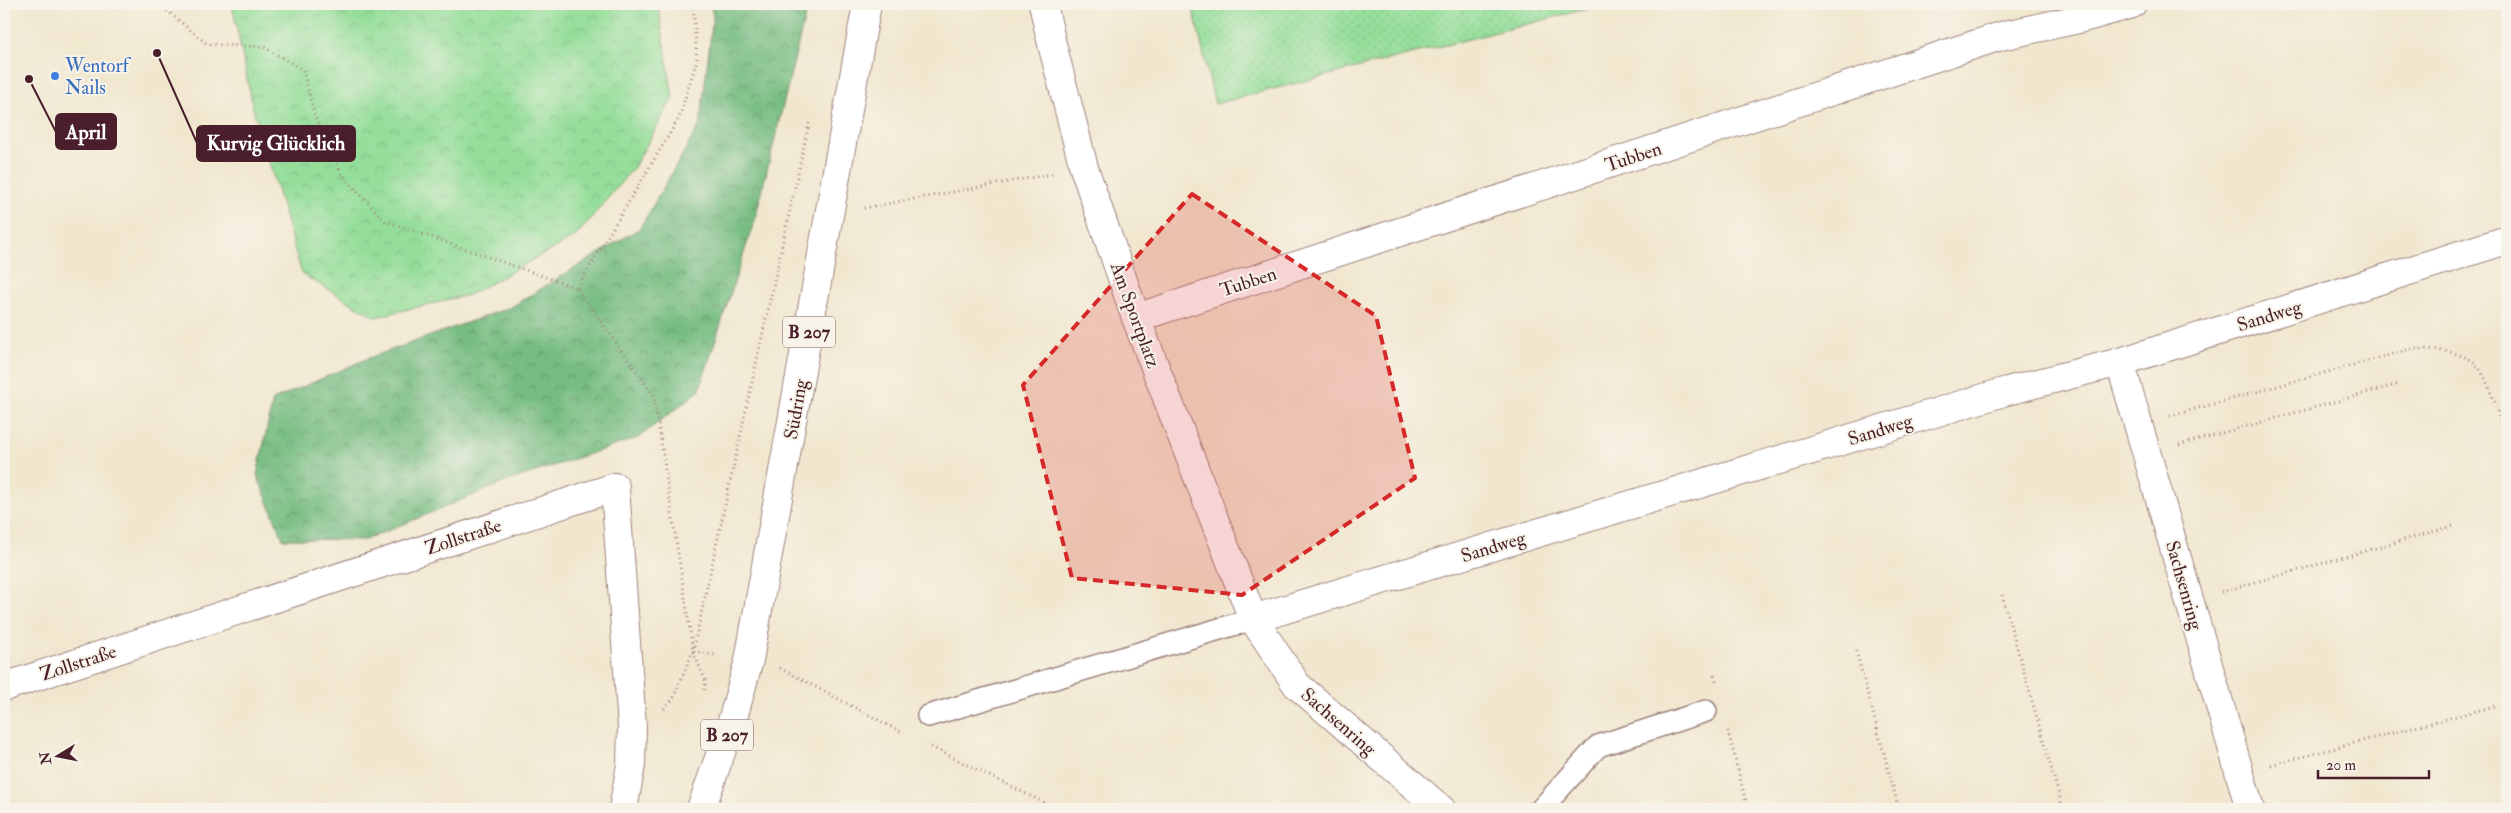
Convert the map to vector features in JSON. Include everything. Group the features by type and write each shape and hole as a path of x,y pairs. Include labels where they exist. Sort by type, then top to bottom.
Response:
{"street":[{"name":"Südring","path":"701,809 733,718 749,660 868,4"},
{"name":"Am Sportplatz","path":"1043,4 1084,168 1136,318 1253,619"},
{"name":"Tubben","path":"1136,318 2001,36 2083,18 2132,4"},
{"name":"Sandweg","path":"1253,619 2007,391 2120,362 2507,240"},
{"name":"Sachsenring","path":"2120,362 2250,809"},
{"name":"Zollstraße","path":"4,687 615,487 632,727 631,765 623,809"},
{"name":"Sachsenring","path":"1253,619 1297,684 1441,809"}],"lane":[{"path":"928,716 1253,619"},
{"path":"1542,809 1598,746 1706,712"}],"path":[{"path":"159,4 207,44 264,47 303,70 315,117 342,175 385,221 577,288 654,396 693,651 706,681 702,697"},
{"path":"577,288 679,118 697,60 693,4"},
{"path":"632,727 655,719 673,699 693,651 810,120"},
{"path":"831,214 1084,168"},
{"path":"2138,425 2414,348 2446,350 2472,361 2493,394 2507,445"},
{"path":"2147,454 2399,384"},
{"path":"2190,602 2453,526"},
{"path":"2002,595 2063,809"},
{"path":"693,651 749,660"},
{"path":"1856,651 1899,809"},
{"path":"1714,674 1718,691"},
{"path":"2239,774 2495,706"},
{"path":"1727,726 1748,809"}],"highlighted area":[{"path":"1192,194 1376,316 1415,478 1242,595 1072,578 1023,385"}],"green space":[{"path":"232,4 658,4 673,98 634,167 576,236 469,295 375,317 302,274 253,108"},
{"path":"710,4 808,4 755,219 699,391 638,438 508,481 365,540 283,539 257,475 273,400 366,359 511,307 640,228 700,124 713,16"},
{"path":"1192,4 1606,4 1215,104"}],"place":[{"name":"Kurvig Glücklich","path":"157,53"},
{"name":"Wentorf Nails","path":"55,76"},
{"name":"April","path":"29,79"}]}
